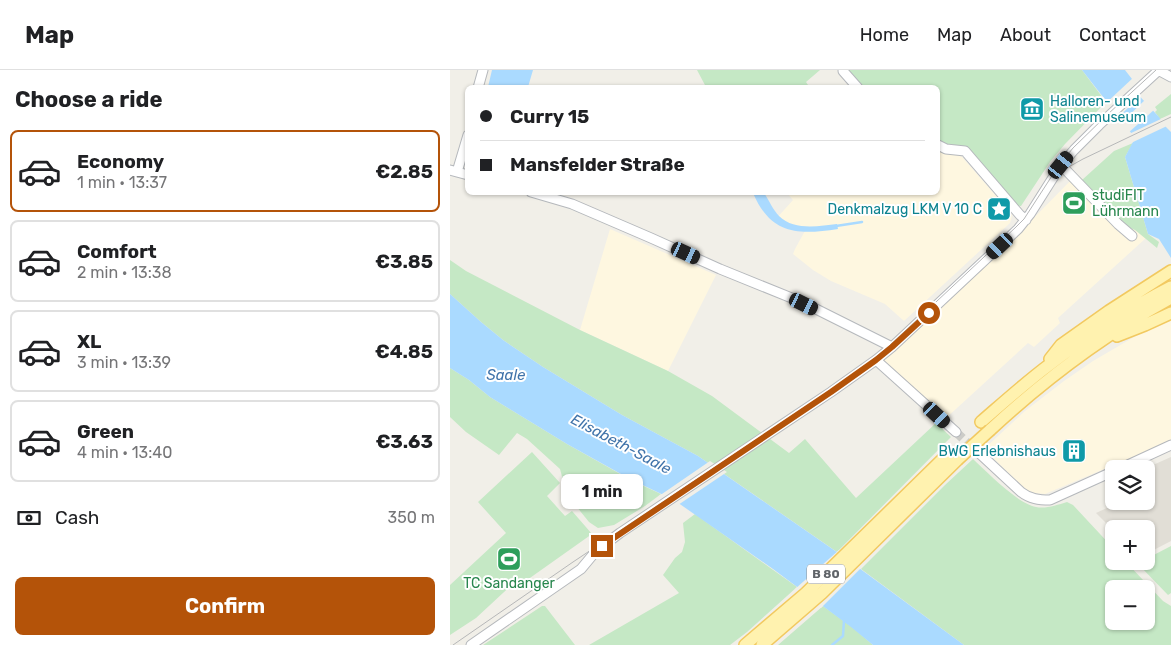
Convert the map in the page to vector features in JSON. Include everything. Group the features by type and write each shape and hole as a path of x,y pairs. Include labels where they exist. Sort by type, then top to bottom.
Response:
{"main road":[{"path":"1036,376 1061,345 1171,271"},
{"name":"B 80","path":"754,643 899,510 985,426 1019,389 1086,338 1122,315 1169,294"},
{"name":"B 80","path":"985,426 1064,366 1169,294"},
{"path":"1092,346 1171,313"}],"street":[{"path":"479,85 483,70"},
{"path":"843,70 856,85"},
{"path":"471,645 581,569 602,546 620,533 876,360 1011,236 1026,220 1061,165 1080,143 1159,70 1171,77"},
{"path":"454,171 465,143"},
{"path":"940,146 946,149 965,151 1026,220"},
{"path":"1061,165 1132,236"},
{"path":"541,195 572,204 720,269 780,293 892,347"},
{"path":"876,360 956,432"},
{"path":"1138,460 1171,445"},
{"path":"978,453 1027,497 1043,500 1050,500 1105,475"}],"shaded area":[{"path":"940,146 962,157 1012,216 1010,223 904,321 885,304 831,281 793,254 806,229 776,219 793,200 789,195 940,195"},
{"path":"1077,174 1126,226 1146,238 1058,318 1060,323 1034,347 1028,343 945,419 882,362 1021,231"},
{"path":"610,229 716,275 668,371 580,330"},
{"path":"1171,319 1171,441 1126,460 1105,460 1105,469 1045,494 1027,490 984,449 1025,411 1064,381 1093,361 1141,333"},
{"path":"1171,457 1171,541 1155,549 1155,520 1105,520 1105,522 1096,513 1105,509 1155,510 1155,464"}],"green space":[{"path":"697,70 820,70 806,82 808,85 705,85"},
{"path":"844,70 1082,70 1106,102 1050,162 1020,206 1017,205 966,147 940,145 940,85 856,85"},
{"path":"1171,94 1171,114 1160,119 1155,112 1157,110 1155,107"},
{"path":"1133,143 1125,157 1148,234 1159,242 1157,248 1135,230 1126,226 1082,180 1114,151"},
{"path":"450,260 466,271 580,330 668,371 712,396 789,453 805,439 856,498 936,423 951,437 837,552 698,456 622,415 543,367 503,340 450,294"},
{"path":"450,368 490,397 567,444 631,480 661,494 614,525 598,528 589,522 572,501 565,488 560,469 527,439 517,433 499,455 466,432 450,417"},
{"name":"TC Sandanger","path":"532,452 560,483 547,496 565,516 572,511 592,534 520,585 516,581 476,618 450,635 450,585 506,533 478,502"},
{"path":"973,459 1003,487 1029,505 1044,507 1067,502 1073,505 1105,539 1105,570 1134,570 1143,580 1105,580 1105,630 1155,630 1155,593 1171,606 1171,645 964,645 861,569"},
{"path":"695,514 797,587 730,645 589,645 679,593 663,575 675,558 682,552 685,542 683,523"},
{"path":"1171,546 1171,593 1168,595 1144,570 1155,570 1155,554"},
{"path":"542,606 545,606 575,645 483,645"},
{"path":"823,606 852,627 873,645 778,645"}],"water":[{"path":"492,70 533,70 529,85 488,85"},
{"path":"1082,70 1125,70 1132,79 1131,87 1171,132 1171,258 1159,239 1148,234 1125,157 1135,138"},
{"path":"754,195 765,195 779,216 792,224 799,226 822,226 837,224 838,229 810,232 787,229 768,217"},
{"name":"Saale","path":"450,294 503,340 543,367 622,415 698,456 844,557 964,645 873,645 773,569 674,500 630,479 567,444 490,397 450,368"}],"pier":[{"path":"1134,77 1134,86 1142,95 1116,119 1105,104"},
{"path":"1146,99 1155,109 1128,133 1120,124"},
{"path":"1163,118 1167,126 1131,143 1132,139 1129,134"},
{"path":"710,461 727,472 678,505 659,496"},
{"path":"839,550 862,567 821,608 795,589"}],"waterway":[{"path":"836,226 862,222"},
{"path":"832,645 843,636 844,620"}],"tunnel":[{"path":"956,432 975,450"}],"tram line":[{"path":"453,645 865,366 889,346 1024,219 1059,165 1073,148 1156,70"},
{"path":"1057,176 1083,159 1171,117"}],"railway":[{"path":"991,199 1006,218"}],"place":[{"name":"Halloren- und Salinemuseum","path":"1032,109"},
{"name":"studiFIT Lührmann","path":"1074,203"},
{"name":"Denkmalzug LKM V 10 C","path":"999,209"},
{"name":"BWG Erlebnishaus","path":"1074,451"},
{"name":"TC Sandanger","path":"509,559"}],"route":[{"path":"602,546 876,360 929,313"}],"water label":[{"name":"Elisabeth-Saale","path":"621,444"}]}
